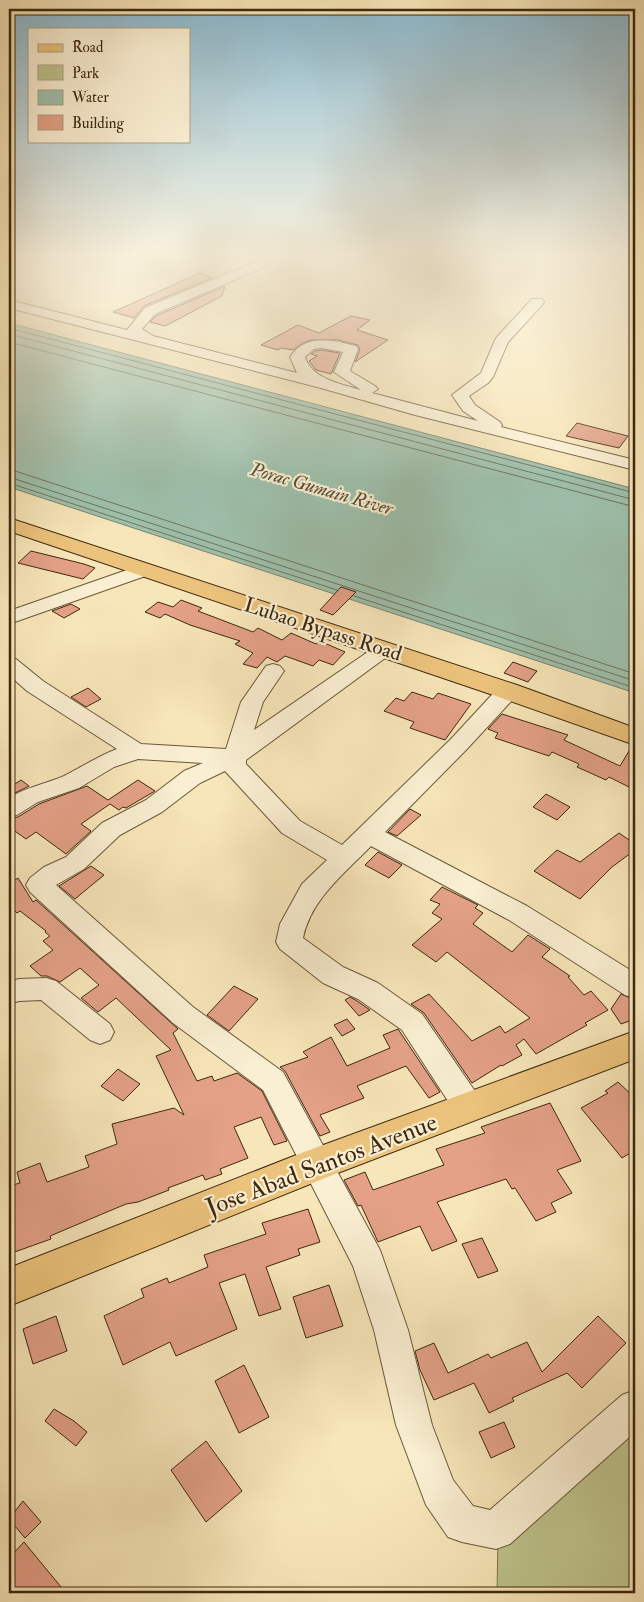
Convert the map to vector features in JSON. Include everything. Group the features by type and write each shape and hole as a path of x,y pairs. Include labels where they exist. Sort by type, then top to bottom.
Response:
{"main road":[{"name":"Lubao Bypass Road","path":"9,524 385,649 635,737"},
{"name":"Jose Abad Santos Avenue","path":"9,1287 317,1164 635,1044"}],"street":[{"path":"111,331 635,465"},
{"path":"135,331 150,341"},
{"path":"501,431 469,408 460,395 483,380 488,374 501,341 509,331"},
{"path":"326,385 301,369 297,358 304,349 314,343 351,349 342,372 390,402"},
{"path":"9,618 144,570"},
{"path":"385,649 260,737 235,757 192,777 154,806 111,829 74,862 53,874 39,886 183,1015 273,1081 368,1261 391,1330 417,1433 439,1492 462,1523 496,1530 635,1408"},
{"path":"9,664 34,686 136,751"},
{"path":"273,671 252,702 234,766 291,826 344,858"},
{"path":"468,1106 412,1022 368,991 333,976 289,942 293,924 312,891 459,744 508,691"},
{"path":"9,808 30,796 71,782 106,762 136,751 235,757"},
{"path":"368,834 518,913 635,988"},
{"path":"9,993 18,990 46,989 100,1032"}],"green space":[{"path":"635,1417 635,1593 497,1593 498,1539"}],"water":[{"name":"Porac Gumain River","path":"9,331 38,331 635,489 635,693 9,487"}],"building":[{"path":"287,331 313,331 319,333 323,331 359,331 388,340 355,362 360,350 358,345 338,340 311,340 293,350 281,348 278,350 261,345"},
{"path":"321,350 340,353 331,374 316,370 309,361 317,356 311,354"},
{"path":"577,423 628,436 619,448 566,436"},
{"path":"31,551 95,568 83,579 18,563"},
{"path":"341,587 356,592 333,615 320,610"},
{"path":"181,600 202,608 198,611 253,632 258,628 282,640 291,633 316,644 320,641 345,652 333,665 319,660 313,666 285,656 277,662 267,657 257,668 243,664 253,653 235,644 240,641 190,625 165,614 160,618 145,612 158,602 173,607"},
{"path":"71,604 80,609 64,618 52,611"},
{"path":"513,662 537,671 528,682 504,673"},
{"path":"88,688 101,699 86,707 71,697"},
{"path":"412,692 433,699 438,693 471,704 445,740 410,728 414,722 384,711 396,698 404,701"},
{"path":"502,714 568,735 564,740 620,766 632,746 635,747 635,790 609,777 606,780 577,767 579,764 552,752 549,756 495,738 498,733 488,729"},
{"path":"21,780 29,786 9,796 9,788"},
{"path":"138,780 155,791 126,808 123,807 119,810 110,804 81,824 91,831 66,854 36,832 26,839 9,827 9,819 18,817 39,804 87,786 108,800"},
{"path":"546,794 570,807 557,820 533,807"},
{"path":"410,809 421,815 397,836 388,832"},
{"path":"619,833 635,844 635,850 612,867 580,899 534,871 557,850 580,862"},
{"path":"378,852 402,865 389,878 365,865"},
{"path":"91,866 104,875 75,899 59,886"},
{"path":"18,878 33,902 36,900 178,1029 173,1033 197,1081 212,1076 214,1081 237,1073 262,1091 287,1141 274,1145 261,1117 234,1127 248,1158 220,1169 222,1174 205,1180 203,1175 168,1188 169,1190 138,1202 126,1204 50,1236 51,1239 9,1254 9,1186 20,1183 17,1172 40,1163 47,1182 89,1167 85,1156 117,1144 112,1124 174,1108 184,1115 156,1056 171,1050 116,998 98,1012 81,998 99,985 80,968 60,982 47,976 41,976 30,966 53,950 43,941 50,936 46,931 20,911 17,913 9,905 9,884"},
{"path":"442,887 478,905 475,908 483,913 473,924 512,952 528,935 550,949 542,957 570,976 568,977 584,995 591,991 608,1010 585,1023 587,1025 536,1054 524,1039 516,1045 522,1055 501,1065 472,1083 424,1013 411,1004 429,994 472,1041 500,1026 505,1033 530,1018 447,952 436,962 412,945 442,919 432,913 440,904 430,900"},
{"path":"234,986 258,999 229,1031 207,1015"},
{"path":"621,994 635,1000 635,1019 621,1024 611,1009"},
{"path":"350,997 370,1010 359,1016 345,1000"},
{"path":"347,1019 355,1029 342,1036 334,1025"},
{"path":"398,1029 440,1092 429,1098 406,1066 357,1086 364,1098 320,1115 330,1132 320,1136 285,1071 280,1067 308,1057 303,1052 331,1037 347,1066 390,1048 383,1035"},
{"path":"118,1069 140,1084 123,1101 101,1086"},
{"path":"618,1082 635,1098 635,1150 622,1158 581,1108 608,1093 605,1091"},
{"path":"550,1103 581,1161 557,1170 572,1193 551,1203 556,1212 536,1221 515,1188 512,1189 506,1179 437,1202 457,1241 432,1251 420,1226 378,1242 361,1205 358,1206 344,1180 365,1172 373,1190 444,1165 436,1149 485,1133 481,1127"},
{"path":"308,1209 320,1242 298,1249 300,1255 266,1267 281,1309 259,1316 245,1274 219,1283 237,1329 176,1356 170,1342 123,1365 104,1316 144,1297 141,1289 167,1278 169,1283 208,1267 204,1255 266,1234 262,1223"},
{"path":"482,1238 498,1271 478,1278 462,1244"},
{"path":"329,1285 343,1326 306,1338 293,1297"},
{"path":"56,1316 67,1351 33,1364 23,1329"},
{"path":"598,1316 626,1343 582,1388 567,1373 512,1398 514,1401 489,1413 474,1383 434,1400 420,1370 415,1351 434,1343 448,1373 488,1354 491,1358 527,1342 542,1372"},
{"path":"244,1365 269,1417 239,1433 215,1381"},
{"path":"54,1409 74,1421 87,1432 76,1446 45,1421"},
{"path":"504,1422 515,1447 491,1458 479,1432"},
{"path":"206,1441 242,1491 206,1522 171,1470"},
{"path":"23,1501 41,1522 25,1538 9,1519"},
{"path":"24,1542 66,1593 9,1593 9,1558"}]}
